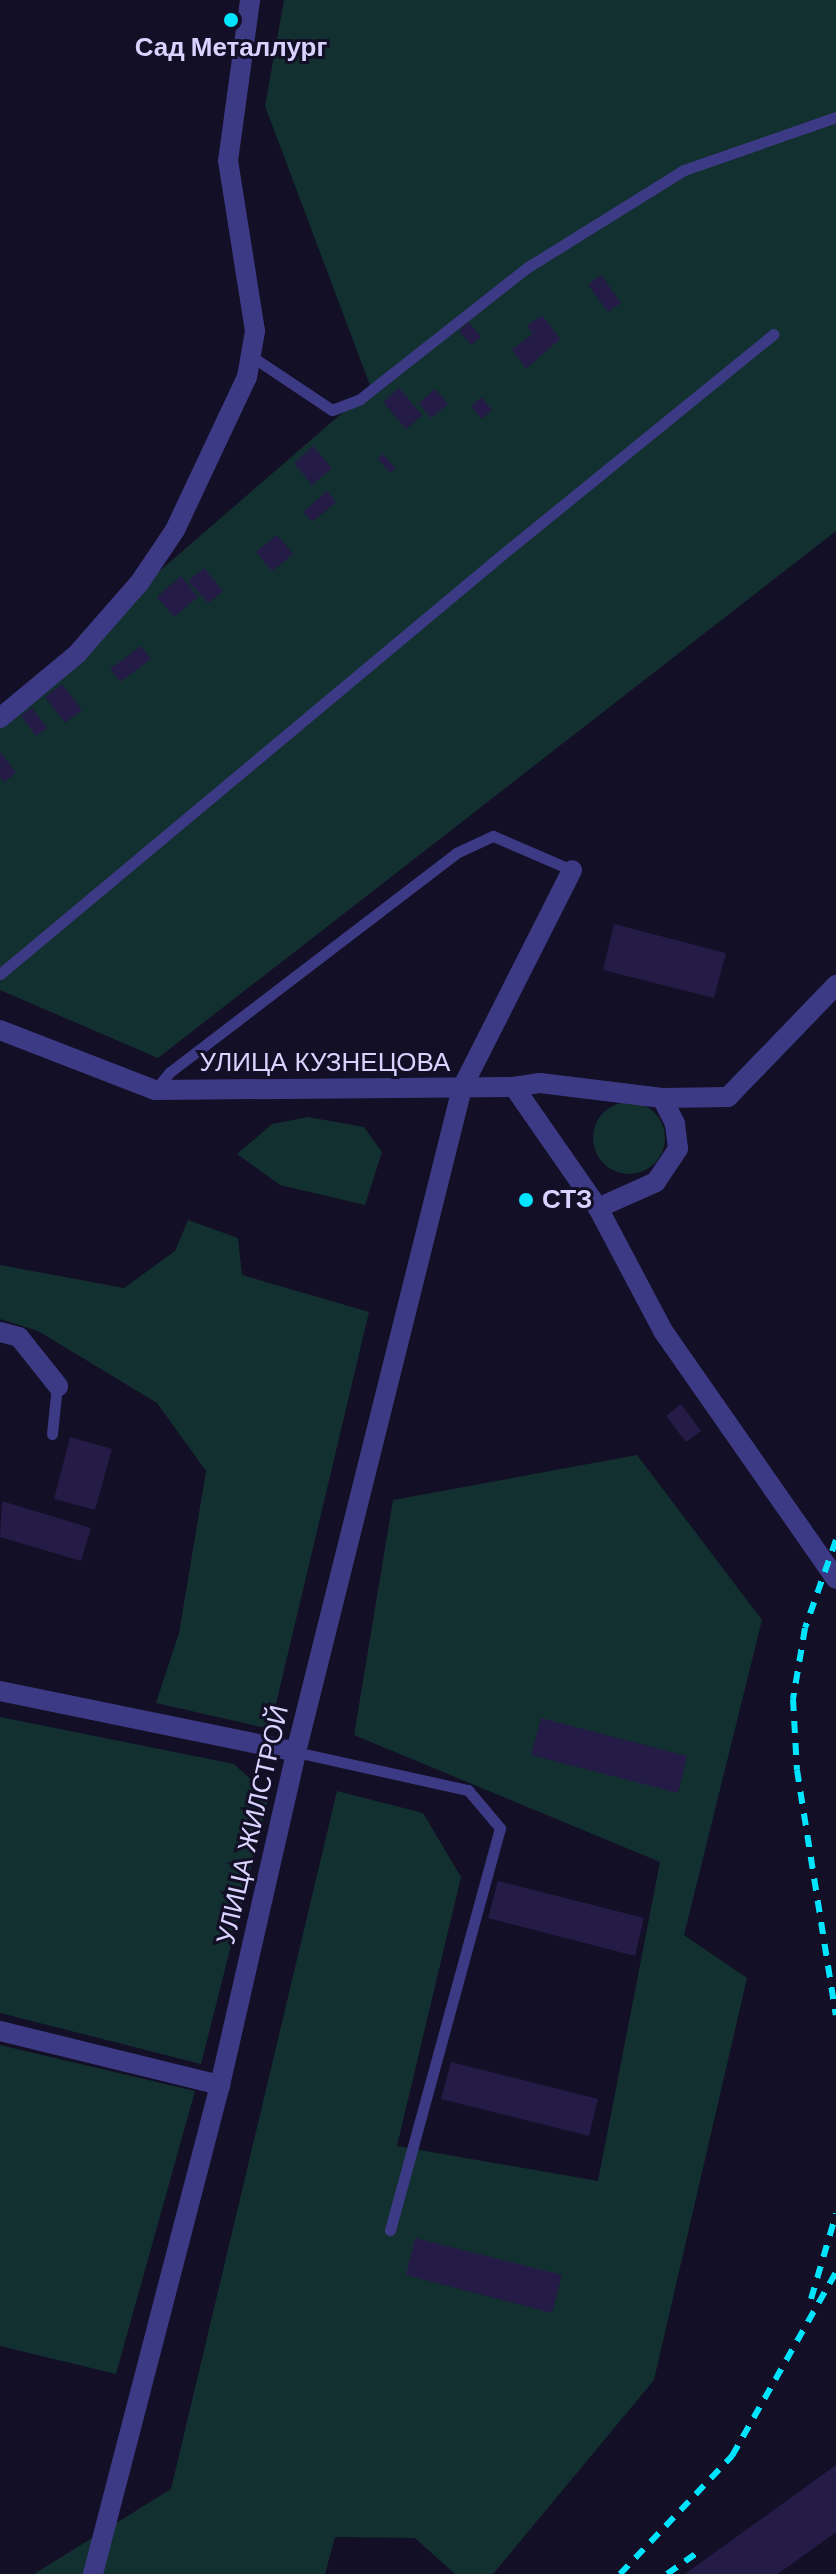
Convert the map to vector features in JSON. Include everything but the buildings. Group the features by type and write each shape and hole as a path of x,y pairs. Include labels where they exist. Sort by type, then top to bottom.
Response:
{"street":[{"path":"0,718 77,654 140,582 175,530 227,427 251,356 255,331 228,161 250,0"},
{"name":"УЛИЦА ЖИЛСТРОЙ","path":"93,2574 220,2085 296,1752 462,1088 572,870"},
{"name":"УЛИЦА КУЗНЕЦОВА","path":"0,1030 155,1090 462,1088 540,1083 662,1098 728,1097 836,985"},
{"path":"514,1087 598,1208 663,1331 836,1579"},
{"path":"598,1208 656,1182 678,1149 675,1124 662,1098"},
{"path":"0,1691 296,1752"},
{"path":"0,2031 220,2085"}],"lane":[{"path":"251,356 332,410 360,399 528,267 684,170 836,117"},
{"path":"0,974 498,558 774,334"},
{"path":"155,1090 170,1072 456,853 493,836 572,870"},
{"path":"0,1332 19,1337 58,1386 52,1434"},
{"path":"296,1752 468,1790 500,1828 390,2230"}],"green space":[{"path":"284,0 836,0 836,531 158,1058 0,990 0,709 371,388 265,106"},
{"path":"629,1102 649,1108 659,1118 665,1138 659,1158 649,1168 629,1174 609,1168 599,1158 593,1138 599,1118 609,1108"},
{"path":"308,1117 364,1127 382,1152 365,1205 280,1185 237,1154 272,1124"},
{"path":"188,1220 238,1238 242,1275 369,1312 270,1729 156,1703 179,1633 206,1471 157,1403 38,1331 0,1319 0,1265 124,1288 175,1251"},
{"path":"637,1455 762,1620 684,1935 747,1978 654,2380 493,2574 455,2574 415,2538 335,2537 325,2574 34,2574 171,2489 337,1791 423,1813 461,1877 397,2146 598,2181 660,1862 354,1735 393,1500"},
{"path":"0,1717 234,1764 269,1796 201,2064 0,2013"},
{"path":"0,2045 195,2091 116,2374 0,2346"}],"railway":[{"path":"836,1540 805,1628 793,1699 797,1770 836,2015"},
{"path":"811,2299 836,2214"},
{"path":"620,2574 732,2456 836,2272"},
{"path":"667,2574 701,2550"}],"place":[{"name":"Сад Металлург","path":"231,20"},
{"name":"СТЗ","path":"526,1200"}]}
